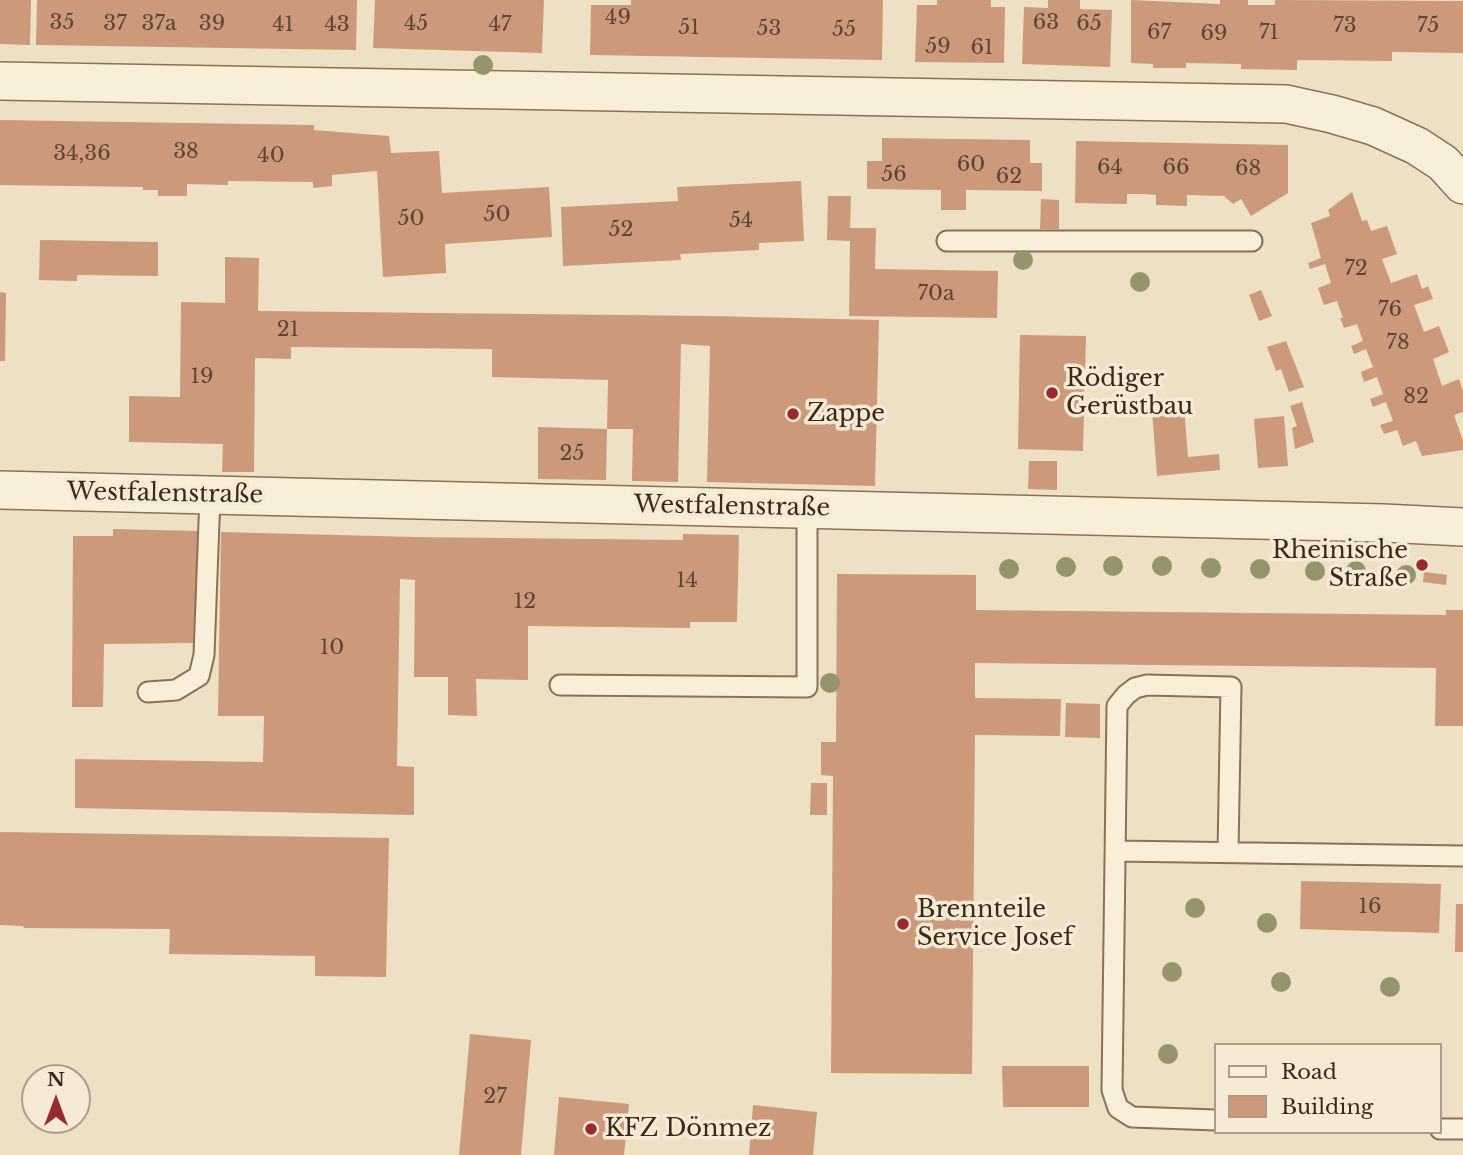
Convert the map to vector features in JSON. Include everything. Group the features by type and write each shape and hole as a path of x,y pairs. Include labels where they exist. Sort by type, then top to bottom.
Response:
{"street":[{"path":"0,82 1286,104 1373,127 1417,146 1443,163 1463,185"},
{"name":"Westfalenstraße","path":"0,490 1463,527"}],"lane":[{"path":"947,241 1252,241"},
{"path":"148,692 176,690 199,676 204,655 209,495"},
{"path":"560,685 807,687 807,509"},
{"path":"1214,1121 1132,1117 1118,1108 1112,1090 1117,706 1135,688 1147,685 1231,687 1228,852"},
{"path":"1116,851 1463,856"},
{"path":"1442,1129 1463,1129"}],"building":[{"path":"0,0 31,0 30,45 0,44"},
{"path":"37,0 357,0 356,50 36,45"},
{"path":"375,0 544,0 542,53 373,48"},
{"path":"631,0 883,0 882,60 590,55 591,5 631,5"},
{"path":"937,0 991,0 991,7 1005,7 1004,63 915,62 917,5 937,5"},
{"path":"1048,0 1080,0 1080,9 1112,10 1110,67 1022,64 1024,7 1048,8"},
{"path":"1131,0 1220,4 1220,0 1248,0 1248,5 1275,5 1275,0 1463,1 1463,53 1392,52 1392,61 1297,60 1297,70 1241,69 1241,64 1186,63 1186,68 1153,68 1153,64 1131,63"},
{"path":"0,120 314,125 314,130 389,136 391,153 439,151 442,193 549,187 552,237 445,244 446,273 383,277 377,171 332,175 332,186 313,188 313,182 228,181 228,185 187,184 187,196 158,196 158,190 143,190 143,187 0,185"},
{"path":"882,138 1030,140 1030,163 1042,163 1042,191 966,190 966,210 941,210 941,190 867,189 867,161 882,161"},
{"path":"1076,141 1288,145 1288,193 1251,216 1241,199 1233,204 1224,196 1187,195 1187,206 1156,205 1156,195 1144,194 1127,194 1127,204 1075,203"},
{"path":"801,181 804,241 759,243 759,250 680,254 681,260 563,266 561,207 678,201 677,187"},
{"path":"1352,192 1362,221 1367,220 1371,231 1387,226 1397,254 1382,259 1391,283 1417,274 1422,289 1428,286 1433,299 1414,305 1424,332 1439,326 1449,352 1433,359 1442,386 1459,379 1463,391 1463,412 1454,415 1463,441 1463,450 1422,456 1416,441 1403,446 1397,430 1384,434 1380,425 1393,421 1386,402 1373,407 1370,399 1383,394 1377,377 1364,382 1361,372 1373,367 1366,349 1354,354 1351,346 1363,341 1357,324 1344,328 1337,301 1324,305 1318,288 1331,283 1325,264 1310,269 1308,263 1321,258 1311,223 1330,216 1328,210"},
{"path":"828,196 851,196 850,228 876,228 875,269 998,271 997,318 849,316 850,241 827,240"},
{"path":"1041,199 1059,200 1059,229 1040,229"},
{"path":"40,240 158,242 158,276 77,275 77,281 39,280"},
{"path":"225,257 259,258 258,311 879,320 875,486 707,482 710,346 681,344 678,482 632,481 633,429 607,429 608,380 492,377 492,349 291,347 291,359 255,358 254,472 222,472 223,444 129,442 129,396 180,397 181,302 225,303"},
{"path":"1261,290 1272,316 1259,321 1249,295"},
{"path":"0,292 6,293 5,361 0,361"},
{"name":"Rödiger Gerüstbau","path":"1020,335 1086,336 1083,451 1018,449"},
{"path":"1286,341 1304,387 1289,392 1281,369 1276,371 1267,347"},
{"path":"1302,402 1314,442 1295,449 1292,428 1297,426 1290,406"},
{"path":"1184,407 1188,457 1219,454 1220,470 1157,476 1152,409"},
{"path":"1284,416 1288,466 1258,468 1254,419"},
{"path":"538,427 607,429 606,480 538,479"},
{"path":"1029,461 1057,461 1057,490 1028,489"},
{"path":"113,529 197,531 197,643 104,644 103,707 72,707 73,536 113,536"},
{"path":"221,532 683,540 683,534 739,535 737,622 690,622 690,628 528,626 528,680 476,679 477,716 448,715 448,677 414,677 415,580 400,579 397,766 414,767 414,815 75,808 75,759 263,762 264,716 218,716"},
{"path":"1424,572 1447,575 1446,585 1423,582"},
{"name":"Brennteile Service Josef","path":"837,574 976,575 976,610 1446,615 1446,610 1463,610 1463,726 1435,726 1436,668 975,663 975,698 1061,699 1060,736 975,735 972,1074 831,1073 833,776 821,775 821,742 836,742"},
{"path":"1066,703 1100,704 1100,738 1065,737"},
{"path":"811,783 827,783 827,815 810,815"},
{"path":"0,832 389,838 386,977 315,976 315,956 169,954 170,929 24,928 0,925"},
{"path":"1301,881 1441,884 1439,933 1300,929"},
{"path":"1456,904 1463,904 1463,952 1455,952"},
{"path":"470,1034 531,1040 521,1155 459,1155"},
{"path":"1002,1066 1089,1066 1089,1107 1003,1107"},
{"name":"KFZ Dönmez","path":"559,1097 629,1104 624,1155 554,1155"},
{"path":"753,1105 817,1112 813,1155 749,1155"}],"place":[{"name":"Rödiger Gerüstbau","path":"1052,393"},
{"name":"Zappe","path":"793,414"},
{"name":"Rheinische Straße","path":"1422,565"},
{"name":"Brennteile Service Josef","path":"903,924"},
{"name":"KFZ Dönmez","path":"591,1129"}]}
